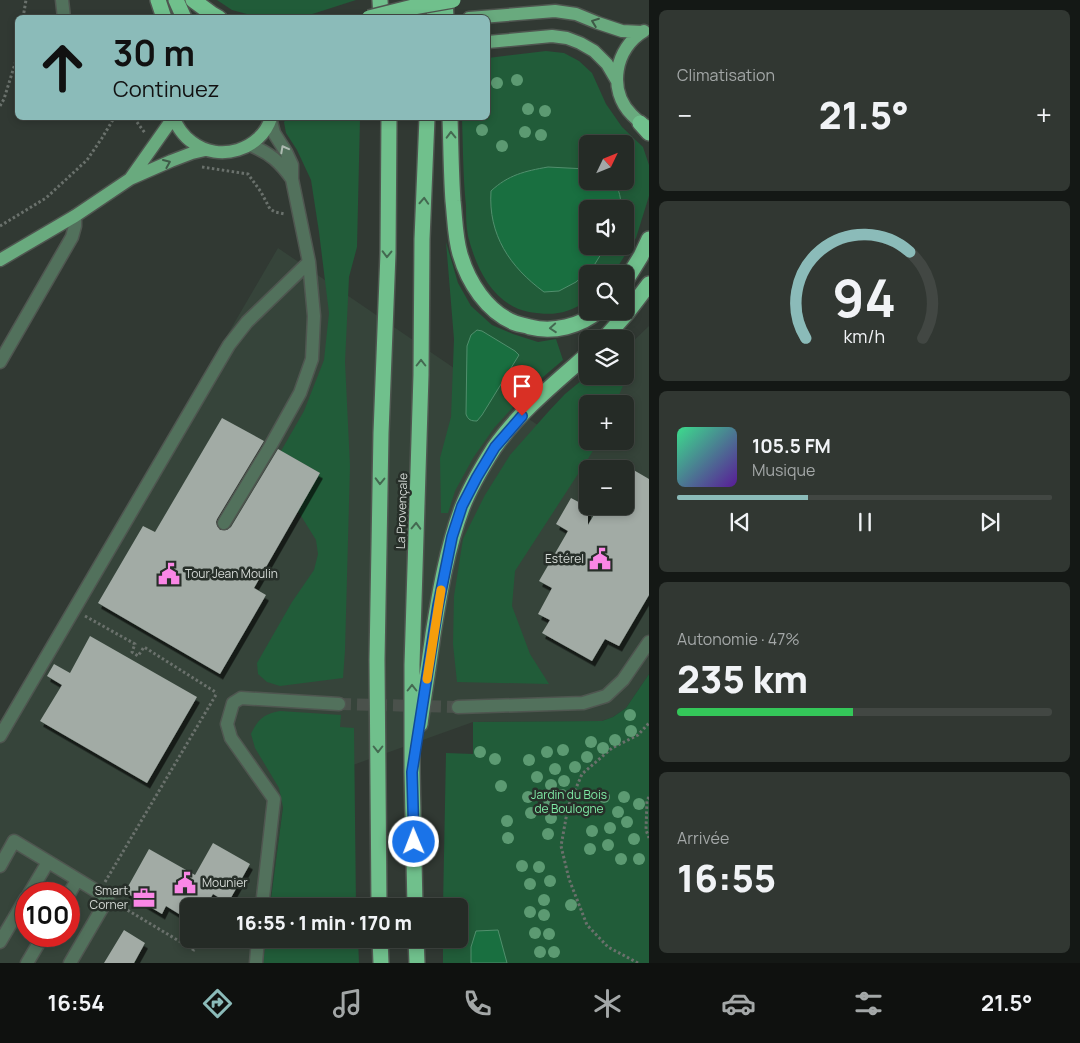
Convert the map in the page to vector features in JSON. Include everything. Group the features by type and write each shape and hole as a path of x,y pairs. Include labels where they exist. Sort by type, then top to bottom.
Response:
{"highway":[{"path":"158,0 163,15"},
{"path":"176,0 183,15"},
{"path":"193,0 214,15"},
{"path":"380,0 381,15"},
{"path":"397,15 398,0"},
{"path":"434,15 436,0"},
{"path":"445,0 446,15"},
{"path":"381,15 453,0"},
{"name":"La Provençale","path":"379,898 377,660 381,433 388,253 389,120"},
{"name":"La Provençale","path":"415,898 412,665 421,375 422,239 428,120"},
{"path":"450,120 451,175 460,254 480,297 497,313 515,323 535,328 556,328 579,323 584,320"},
{"path":"634,267 649,239"},
{"path":"612,330 628,313 649,284"},
{"path":"412,772 444,570 462,506 495,447 529,407 579,362"},
{"path":"380,948 381,963"},
{"path":"416,948 417,963"}],"main road":[{"path":"490,15 554,11 576,14 622,31 646,30"},
{"path":"646,30 631,41 622,54 617,81 620,97 626,109 646,128"},
{"path":"493,41 552,36 567,38 594,51 607,64 617,81"},
{"path":"130,179 172,120"},
{"path":"174,120 181,132 192,142 205,150 221,153 236,151 250,145 266,130 271,120"},
{"path":"0,260 75,216 130,179 178,158 205,150"}],"lane":[{"path":"62,0 64,15"},
{"path":"224,523 300,393 312,358 314,316 309,262 292,179 292,165 274,133 271,120"},
{"path":"250,145 264,151 276,160 292,179"},
{"path":"0,362 72,237 75,216"},
{"path":"0,736 229,345 247,322 309,262"},
{"path":"458,707 583,704 606,696 624,680 649,642"},
{"path":"263,898 274,799 230,738 226,724 233,703 241,698 339,704"},
{"path":"0,866 14,841 103,896 70,963"},
{"path":"36,882 48,862"},
{"path":"0,942 15,917"},
{"path":"27,963 36,947"},
{"path":"256,963 257,948"}],"path":[{"path":"24,15 26,0"},
{"path":"0,106 15,64"},
{"path":"0,226 46,198 87,160 113,120"},
{"path":"135,120 154,145"},
{"path":"194,166 248,174 270,209 287,214 298,211"},
{"path":"74,609 135,644 132,652 138,656 144,647 217,693 103,896 180,942"},
{"path":"638,963 608,947 587,925 569,879 561,846 568,807 582,774 612,748 638,735 649,723"},
{"path":"649,797 647,800 646,830 649,838"}],"shaded area":[{"path":"548,167 579,169 579,190 618,190 620,195 621,200 579,200 579,255 600,255 594,265 579,265 579,279 559,291 544,292 521,272 511,261 504,249 497,236 493,222 491,191 517,174"},
{"path":"278,248 542,428 579,405 579,450 634,450 634,395 595,395 611,385 634,385 634,340 649,326 649,674 626,708 613,717 602,721 473,722 325,775 286,782 271,898 180,898 180,948 265,948 263,963 0,963 0,725"},
{"path":"477,330 482,331 519,355 482,415 477,421 473,421 466,414 467,346 471,335"},
{"path":"498,930 507,963 471,963 471,947 476,931"}],"green space":[{"path":"217,0 356,0 309,15 251,15 232,10"},
{"path":"546,51 564,53 579,61 592,73 606,104 622,127 630,135 579,135 579,190 634,190 634,138 643,147 649,165 649,196 634,241 634,200 579,200 579,255 625,255 619,265 579,265 579,306 560,313 545,314 516,308 505,302 496,293 481,272 471,248 466,224 462,120 490,120 490,58"},
{"path":"286,120 360,120 357,247 349,277 345,362 350,466 343,678 280,686 267,682 258,674 257,663 292,602 314,570 318,554 316,540 298,511 320,473 281,451 304,411 324,360 329,313 311,180 297,150 286,133 284,122"},
{"path":"446,242 458,283 471,306 492,325 513,334 538,342 556,339 563,360 529,389 494,428 473,458 455,491 448,513 441,513 440,458 451,417 454,339"},
{"path":"579,383 579,385 623,385 619,395 579,395 579,450 593,450 587,460 579,460 579,472 515,571 512,606 530,654 549,684 457,682 453,644 454,596 463,539 485,495 510,455 565,394"},
{"name":"Jardin du Bois de Boulogne","path":"649,674 649,963 443,963 443,948 468,948 468,898 443,898 446,753 473,754 473,722 602,721 613,717 626,708"},
{"path":"280,711 341,715 340,727 354,728 356,898 271,898 283,807 279,788 255,748 251,734 262,718"},
{"path":"265,948 358,948 359,963 263,963"}],"building":[{"path":"222,418 264,441 217,519 217,526 220,530 227,530 231,527 278,449 320,473 254,588 266,595 220,674 98,603 143,526 155,532"},
{"name":"Estérel","path":"634,470 649,479 649,595 619,646 605,639 592,661 542,633 550,620 538,614 552,588 539,581 568,531 556,524 571,498 579,502 579,515 588,515 588,525 594,515 634,515"},
{"path":"90,636 197,697 147,783 40,721 62,685 47,676 54,664 70,673"},
{"name":"Mounier","path":"213,843 250,864 231,898 220,898 213,894 211,898 180,898 180,915 166,906 162,914 125,892 149,849 195,875"},
{"path":"124,930 145,943 134,963 104,963"}],"tunnel":[{"path":"339,704 458,707"}],"slow traffic":[{"path":"427,679 441,590"}],"place":[{"name":"Estérel","path":"600,559"},
{"name":"Tour Jean Moulin","path":"169,574"},
{"name":"Mounier","path":"185,883"},
{"name":"Smart Corner","path":"144,898"}],"route":[{"path":"414,842 412,772 444,570 452,537 462,506 477,477 495,447 522,416"}]}
